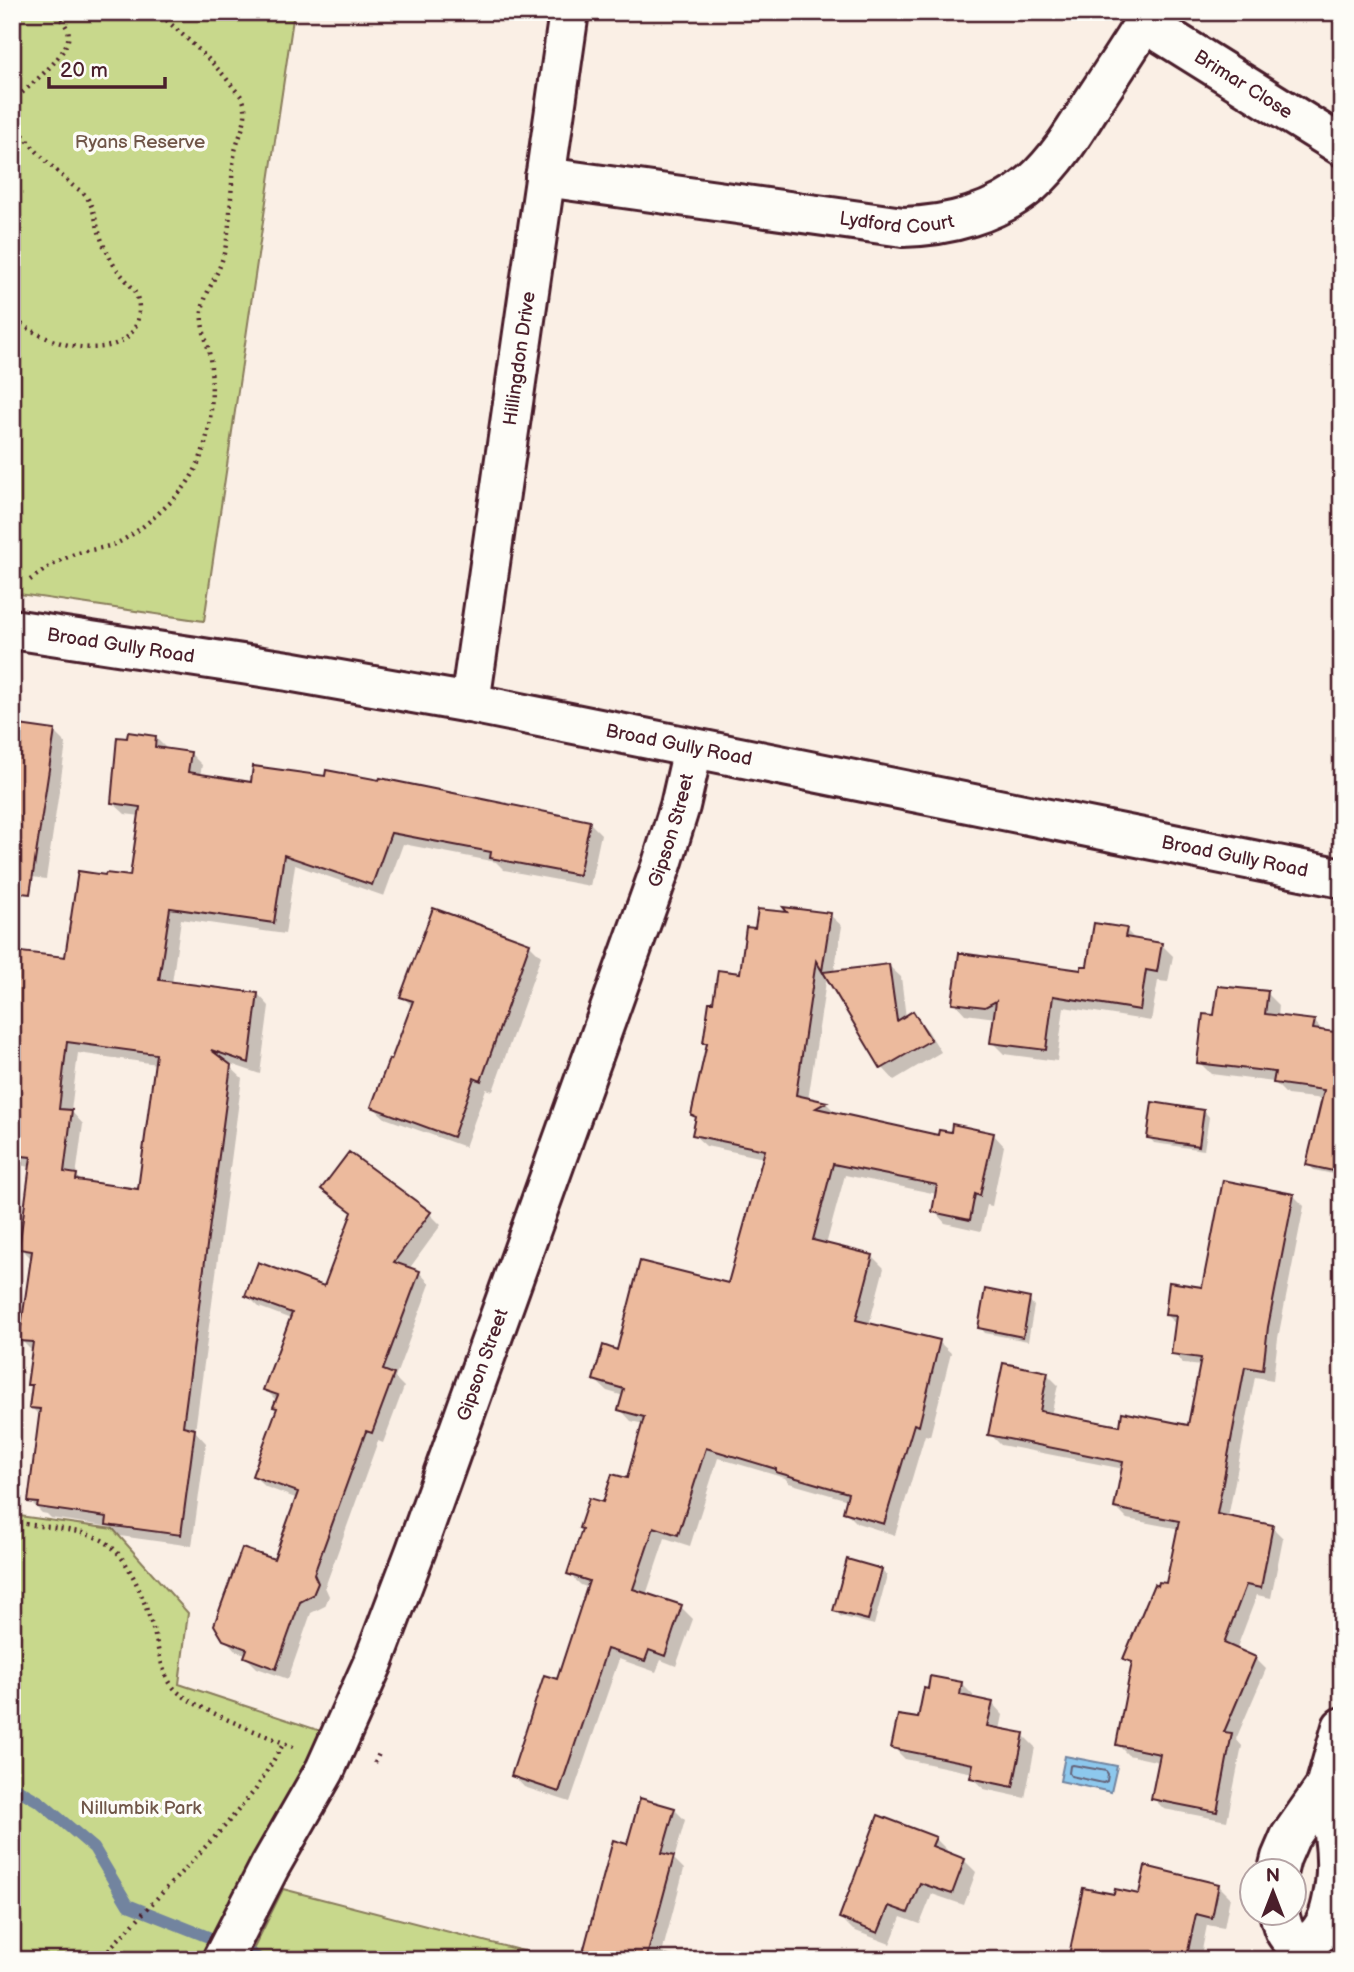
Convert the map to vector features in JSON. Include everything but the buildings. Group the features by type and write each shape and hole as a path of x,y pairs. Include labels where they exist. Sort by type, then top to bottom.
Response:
{"street":[{"name":"Hillingdon Drive","path":"470,703 569,12"},
{"name":"Lydford Court","path":"545,177 903,227 959,221 1010,199 1050,165 1069,141 1148,18"},
{"name":"Brimar Close","path":"1148,18 1342,146"},
{"name":"Broad Gully Road","path":"12,629 288,671 470,703 1342,878"},
{"name":"Gipson Street","path":"222,1960 328,1762 373,1663 662,864 677,818 693,749"},
{"path":"1282,1856 1290,1837 1325,1787 1342,1727"},
{"path":"1284,1926 1287,1935 1300,1943 1331,1933 1337,1859 1325,1787"}],"path":[{"path":"12,102 59,58 66,47 67,29 54,12"},
{"path":"30,580 62,560 77,553 113,545 141,528 182,490 202,455 208,429 211,374 202,315 204,301 224,255 233,163 245,111 243,99 220,70 158,12"},
{"path":"12,117 37,151 85,194 104,246 116,268 131,284 139,307 133,332 124,341 94,348 67,345 46,338 12,318"},
{"path":"12,1522 81,1533 110,1546 123,1560 140,1595 164,1670 178,1693 197,1705 328,1762"},
{"path":"99,1960 224,1827 256,1788 284,1743"}],"green space":[{"name":"Ryans Reserve","path":"12,12 294,12 204,621 12,593"},
{"name":"Nillumbik Park","path":"12,1515 113,1529 188,1613 179,1684 324,1732 208,1960 12,1960"},
{"path":"283,1889 558,1960 248,1960"}],"water":[{"path":"1065,1756 1117,1766 1111,1792 1060,1781"},
{"path":"12,1780 40,1802 12,1795"}],"waterway":[{"path":"12,1786 40,1802 94,1848 128,1905 261,1960"}]}
